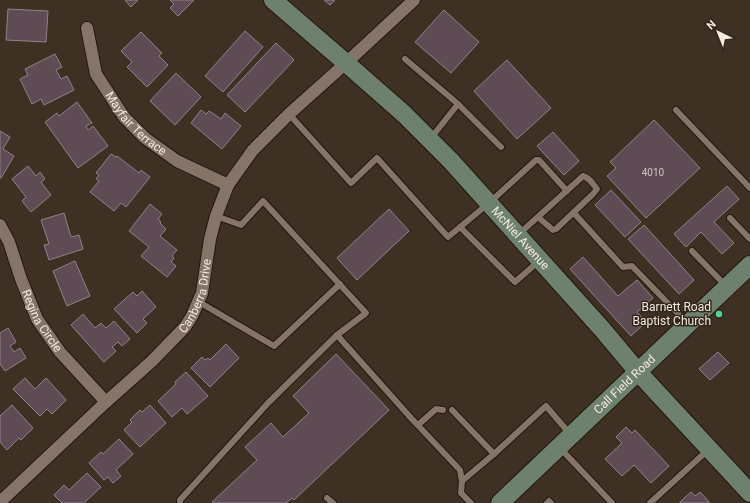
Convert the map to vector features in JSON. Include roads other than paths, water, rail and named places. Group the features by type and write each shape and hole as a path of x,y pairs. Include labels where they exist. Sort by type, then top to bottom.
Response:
{"street":[{"name":"McNiel Avenue","path":"273,0 404,114 452,162 602,329 638,372 750,493"},
{"name":"Canberra Drive","path":"0,502 106,402 152,361 185,327 199,302 202,293 210,239 216,216 228,185 253,150 289,114 414,0"},
{"name":"Mayfair Terrace","path":"87,28 96,74 124,117 144,138 177,161 228,185"},
{"name":"Regina Circle","path":"0,225 9,242 37,319 60,352 106,402"},
{"name":"Call Field Road","path":"500,503 750,265"}],"lane":[{"path":"405,59 458,104 501,147"},
{"path":"430,140 458,104"},
{"path":"676,110 750,188"},
{"path":"289,114 350,183 377,158 448,237 489,203 536,160 540,160 567,191"},
{"path":"518,235 583,176 592,182 597,189 556,229 553,230 538,217"},
{"path":"180,503 180,500 268,403 337,335 366,312 264,201 241,225 216,216"},
{"path":"574,212 623,267 632,266 688,324"},
{"path":"730,218 750,239"},
{"path":"460,227 515,282 540,260"},
{"path":"692,252 727,287"},
{"path":"199,302 274,346 340,284"},
{"path":"337,335 460,470 462,481 461,493 471,503"},
{"path":"462,481 546,406 565,441 612,503"},
{"path":"418,424 436,409 443,410"},
{"path":"452,410 494,454"},
{"path":"650,503 709,449"},
{"path":"327,498 332,503"},
{"path":"547,503 549,501 550,503"}],"place":[{"name":"Barnett Road Baptist Church","path":"719,314"}]}
